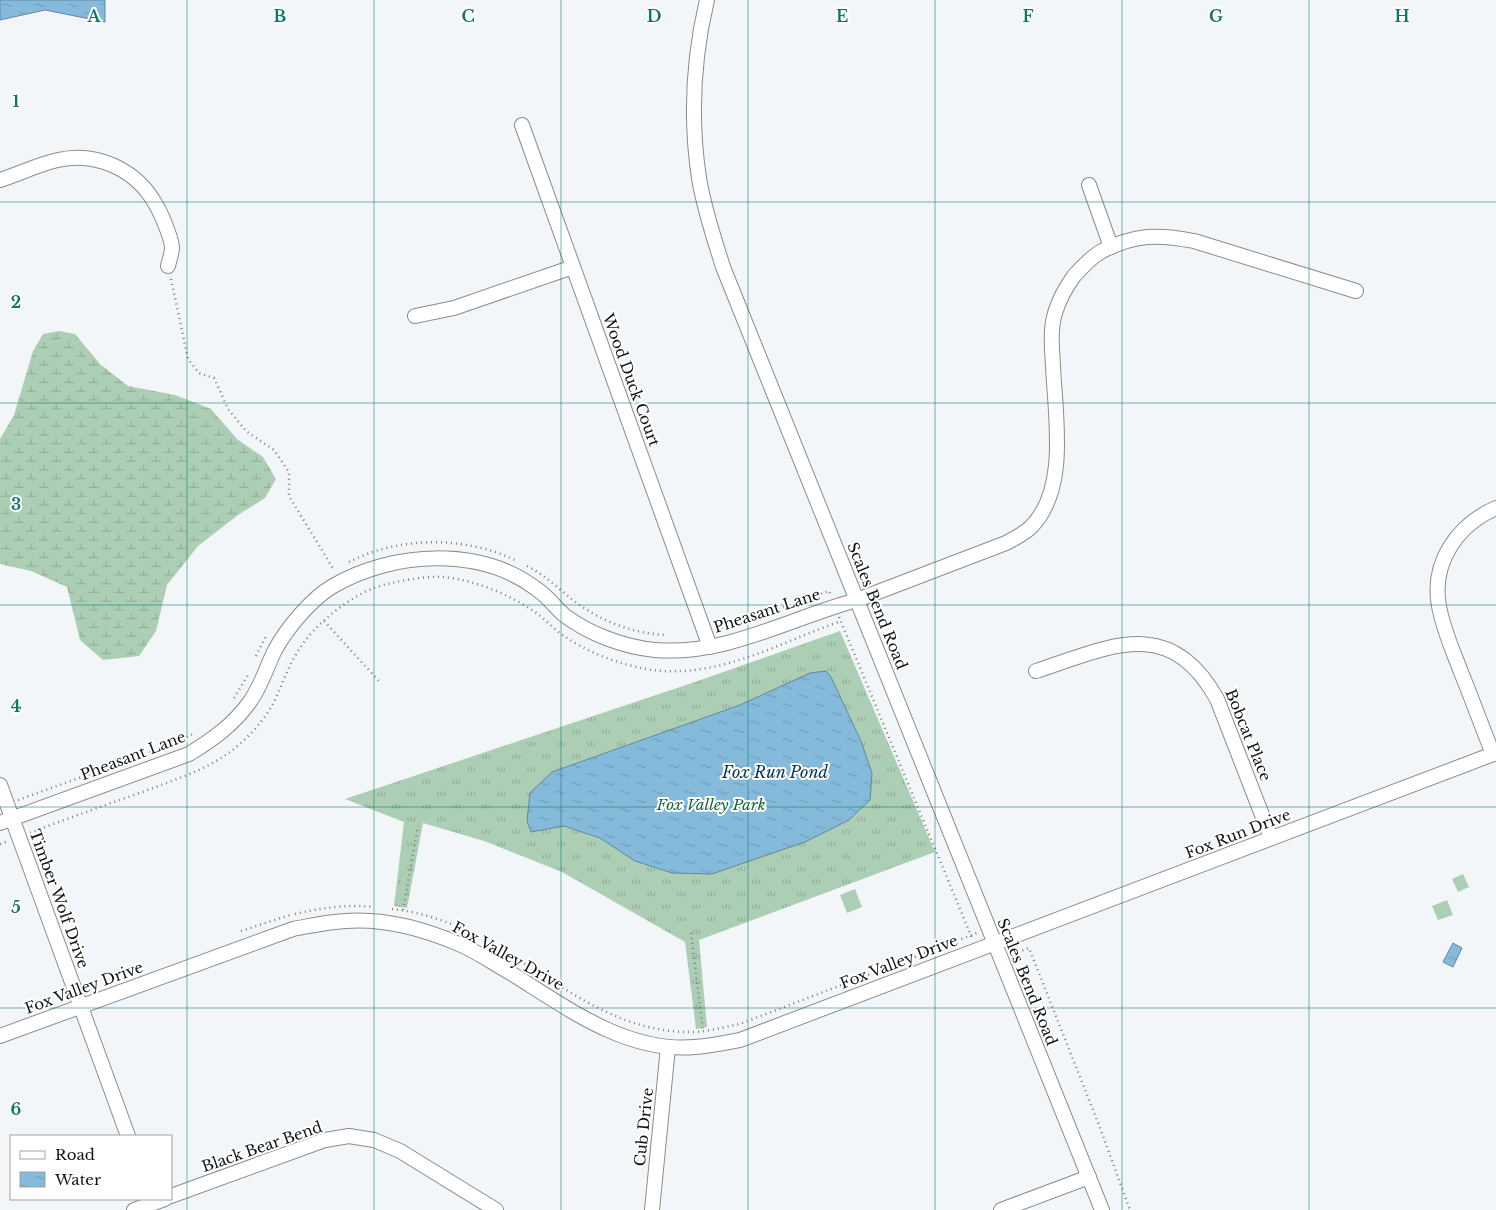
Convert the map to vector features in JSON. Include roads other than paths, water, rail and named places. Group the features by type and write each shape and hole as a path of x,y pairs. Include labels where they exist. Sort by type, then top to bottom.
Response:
{"street":[{"name":"Scales Bend Road","path":"707,0 696,55 694,137 699,180 708,221 723,267 1102,1210"},
{"name":"Wood Duck Court","path":"522,124 710,647"},
{"path":"0,180 58,160 78,158 101,160 117,167 135,178 148,191 160,212 172,248 168,266"},
{"path":"1090,185 1111,247"},
{"name":"Pheasant Lane","path":"6,821 189,754 214,739 232,723 249,703 263,680 276,650 292,625 310,605 332,587 361,573 390,564 422,559 460,559 492,567 516,576 538,590 564,614 584,628 603,637 653,650 681,651 738,641 857,600 1006,543 1026,531 1041,515 1054,484 1056,462 1052,355 1055,315 1068,284 1082,267 1096,254 1111,247 1136,238 1169,236 1194,241 1356,292"},
{"path":"415,316 454,308 573,266"},
{"path":"1494,754 1447,634 1439,607 1437,590 1439,575 1450,547 1469,524 1496,508"},
{"name":"Bobcat Place","path":"1036,671 1126,644 1159,646 1189,661 1208,681 1217,699 1272,838"},
{"name":"Fox Run Drive","path":"994,943 1494,754"},
{"name":"Timber Wolf Drive","path":"0,785 7,804 6,821 18,837 128,1135"},
{"name":"Fox Valley Drive","path":"0,1036 293,929 324,922 366,920 416,929 461,945 590,1022 635,1040 668,1047 705,1046 740,1040 994,943"},
{"name":"Cub Drive","path":"652,1210 668,1047"},
{"name":"Black Bear Bend","path":"172,1196 326,1140 349,1136 374,1140 400,1151 496,1210"},
{"path":"1001,1210 1089,1177"},
{"path":"134,1210 156,1203"}],"water":[{"path":"0,0 105,0 105,22 45,10 0,20"},
{"name":"Fox Run Pond","path":"826,671 831,677 861,741 872,773 870,800 849,820 805,842 712,874 672,873 635,861 600,838 564,826 531,832 527,821 530,793 552,772 740,705 810,673"},
{"path":"1453,943 1462,948 1453,967 1443,962"}],"park label":[{"name":"Fox Valley Park","path":"711,805"}]}
